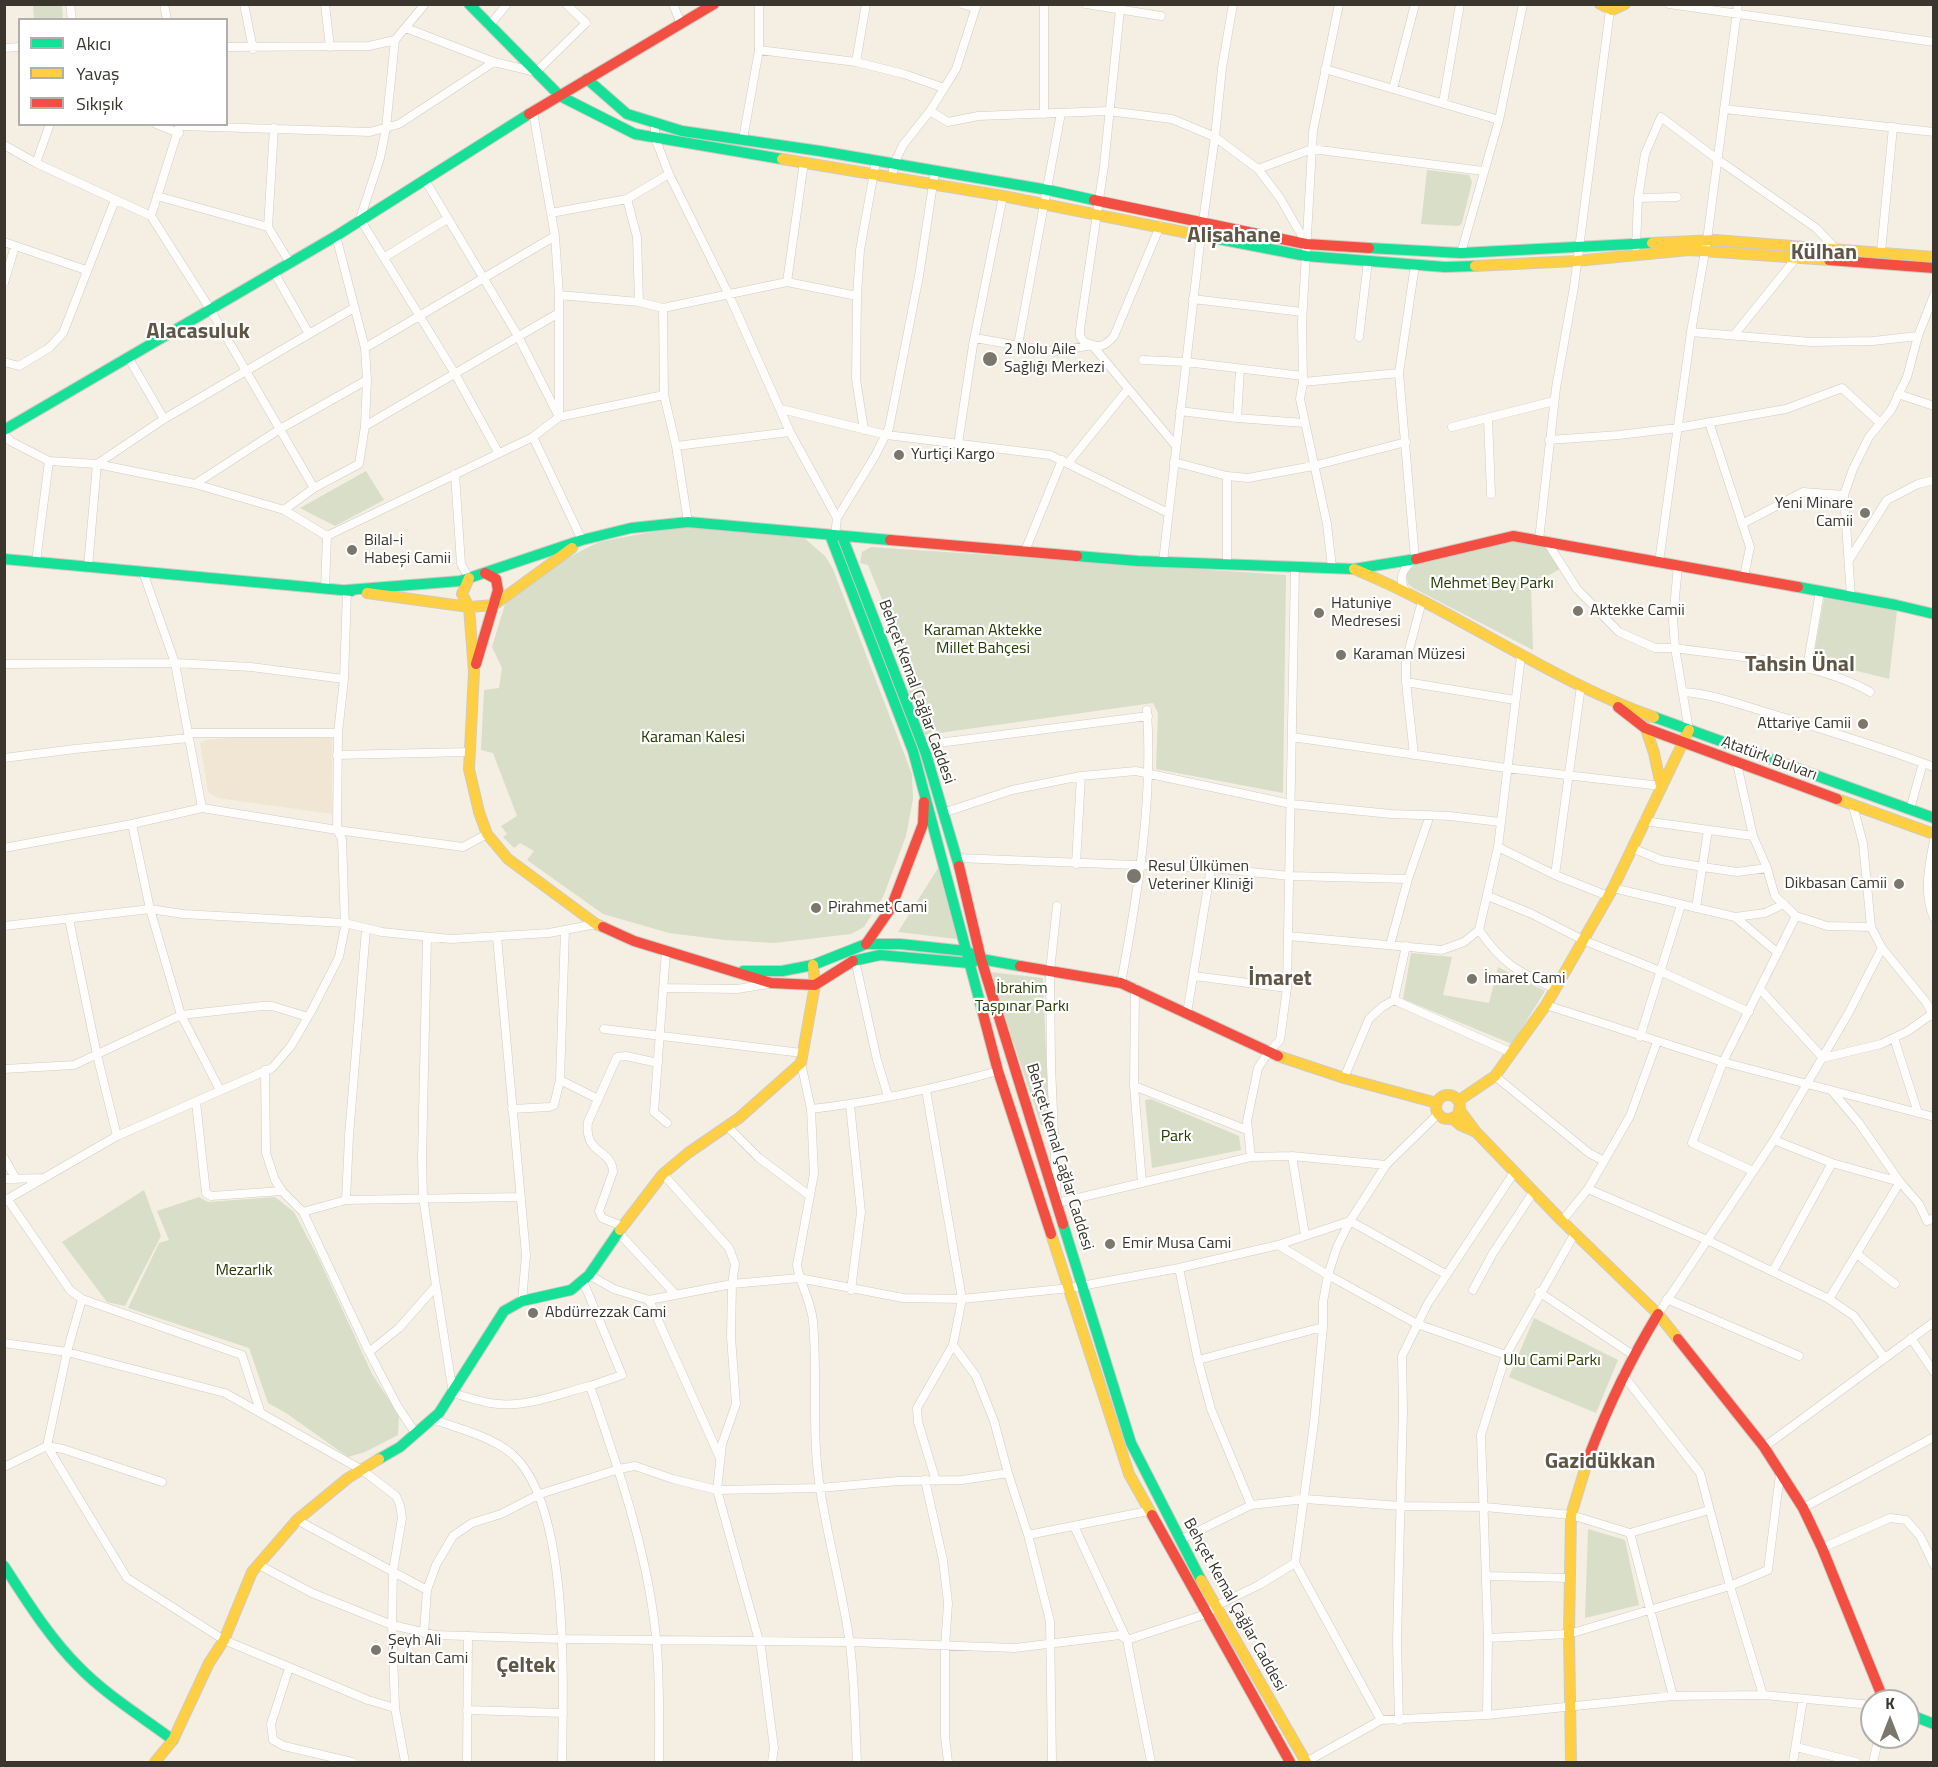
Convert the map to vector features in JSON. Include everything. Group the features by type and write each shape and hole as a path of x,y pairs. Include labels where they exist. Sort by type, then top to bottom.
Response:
{"main road":[{"path":"469,4 560,96 635,134 1044,203 1160,226 1306,244 1461,253 1578,249 1689,250 1706,245 1835,248 1934,256"},
{"path":"4,431 336,236 533,112 714,4"},
{"path":"1605,7 1620,9 1625,4"},
{"path":"587,80 627,114 682,131 876,160 1048,190 1306,256 1445,267 1576,261 1635,250"},
{"path":"1706,245 1797,257 1934,268"},
{"path":"347,590 460,581 582,540 631,528 688,522 1162,562 1354,569 1414,559 1507,536 1820,591 1934,614"},
{"name":"Behçet Kemal Çağlar Caddesi","path":"836,535 923,745 957,858 981,960 1131,1443 1180,1540 1306,1762"},
{"name":"Behçet Kemal Çağlar Caddesi","path":"836,535 913,752 998,1071 1129,1474 1290,1762"},
{"path":"4,559 347,590 469,607 494,605 582,540"},
{"path":"1354,569 1422,601 1521,656 1604,696"},
{"path":"474,672 494,605 498,583 493,576 485,573"},
{"path":"468,578 462,594 469,607 474,672 470,769 479,812 487,834 508,860 596,924 634,941 774,983 815,985 855,960 880,955 969,963 981,960"},
{"name":"Atatürk Bulvarı","path":"1604,696 1638,712 1934,818"},
{"name":"Atatürk Bulvarı","path":"1604,696 1645,728 1737,764 1934,834"},
{"path":"1638,712 1654,753 1661,786"},
{"path":"729,970 782,971 813,965 866,944 900,944 966,951 981,960 1121,983 1136,988 1268,1053 1438,1108 1444,1118 1495,1076 1546,1005 1611,892 1689,730"},
{"path":"866,944 891,908 913,853 923,824 925,793"},
{"path":"154,1762 173,1740 210,1663 224,1640 252,1572 297,1520 348,1478 400,1447 439,1413 504,1311 522,1301 571,1290 586,1278 620,1229 663,1174 727,1126 802,1058 815,985 813,965"},
{"path":"1438,1108 1441,1097 1449,1095 1460,1125 1476,1132 1658,1314 1764,1447 1803,1508 1822,1548 1879,1689"},
{"path":"1571,1762 1569,1578 1571,1515 1597,1435 1633,1355 1658,1314"},
{"path":"4,1566 28,1602 72,1659 92,1679 173,1740"}],"street":[{"path":"244,4 253,49"},
{"path":"325,4 330,47"},
{"path":"228,47 253,49 369,46 395,40 425,4"},
{"path":"489,26 507,4"},
{"path":"406,28 494,62 536,72 586,23 566,4"},
{"path":"673,4 681,24"},
{"path":"742,139 759,50 759,4"},
{"path":"856,62 866,4"},
{"path":"892,177 894,164 903,146 930,111 956,69 976,6 962,4"},
{"path":"1044,4 1044,114"},
{"path":"1086,4 1161,16"},
{"path":"1162,562 1222,68 1233,4"},
{"path":"1332,567 1327,524 1300,399 1303,379 1302,312 1313,131 1339,4"},
{"path":"1393,89 1415,4"},
{"path":"1443,103 1460,4"},
{"path":"1461,253 1499,120 1523,4"},
{"path":"1669,4 1934,42"},
{"path":"1659,562 1691,332 1706,245 1738,4"},
{"path":"1605,7 1574,287 1554,401 1543,541 1577,589 1619,632 1655,648 1675,648 1807,668 1855,683 1870,692"},
{"path":"1119,10 1104,166 1080,329 1080,336 1084,342 1100,347 1106,345 1114,336 1160,226"},
{"path":"395,40 386,128 380,158 360,219 454,372 498,452"},
{"path":"759,50 856,62 904,74 944,88"},
{"path":"151,216 180,128 274,128 370,132 399,124 494,62"},
{"path":"1325,69 1499,120"},
{"path":"1724,109 1934,132"},
{"path":"930,111 948,122 978,116 1108,111 1172,118 1215,137 1258,169 1280,198 1306,244"},
{"path":"533,112 555,236 559,295 557,314 559,417"},
{"path":"1018,345 1061,113"},
{"path":"1635,250 1638,198 1645,154 1661,117 1816,228 1835,248"},
{"path":"655,124 655,138 669,174 729,295 790,432 837,518"},
{"path":"36,163 49,126"},
{"path":"274,128 268,227 290,263"},
{"path":"1881,252 1893,128"},
{"path":"4,146 151,216 210,309 314,489"},
{"path":"1258,169 1312,149 1483,171"},
{"path":"864,430 856,379 857,296 860,250 876,160"},
{"path":"788,282 804,162"},
{"path":"836,535 837,518 887,435 919,276 935,171"},
{"path":"551,213 627,199 669,174"},
{"path":"425,180 518,336 559,417"},
{"path":"157,196 268,227"},
{"path":"958,444 1002,196"},
{"path":"1638,198 1677,197"},
{"path":"627,199 637,237 639,302"},
{"path":"4,362 20,366 50,348 63,333 115,200"},
{"path":"384,257 447,219"},
{"path":"284,510 314,489 359,464 365,426 367,380 365,348 336,236"},
{"path":"365,348 555,236"},
{"path":"4,242 86,270"},
{"path":"4,283 15,246"},
{"path":"1734,336 1797,257"},
{"path":"1359,337 1368,261"},
{"path":"1407,594 1402,582 1403,571 1405,566 1414,559 1399,373 1415,265"},
{"path":"274,272 309,334"},
{"path":"559,295 639,302 663,308 788,282 857,296"},
{"path":"1851,597 1844,495 1853,469 1869,437 1891,410 1907,377 1918,336 1930,311 1934,295"},
{"path":"1193,299 1302,312"},
{"path":"97,464 164,419 354,308"},
{"path":"663,308 664,395 676,446 688,522"},
{"path":"365,426 557,314"},
{"path":"1691,332 1811,342 1873,341 1918,336"},
{"path":"975,339 1054,352 1092,345"},
{"path":"1092,345 1176,446"},
{"path":"128,357 164,419"},
{"path":"1143,360 1186,362 1303,379 1399,373"},
{"path":"1237,418 1240,369"},
{"path":"195,484 280,429 367,380"},
{"path":"1550,440 1619,435 1709,423 1786,409 1842,388 1880,423"},
{"path":"1025,552 1065,461 1128,389"},
{"path":"1899,394 1934,406"},
{"path":"327,536 532,436 559,417 664,395"},
{"path":"1452,427 1554,401"},
{"path":"781,409 887,435 1050,455 1168,513"},
{"path":"1180,411 1304,423"},
{"path":"1488,418 1491,494"},
{"path":"1709,423 1750,546 1744,578"},
{"path":"4,431 10,441 49,461 97,464 195,484 284,510 327,536"},
{"path":"676,446 790,432"},
{"path":"532,436 582,540"},
{"path":"1174,462 1227,476 1248,478 1313,466 1406,442"},
{"path":"36,562 49,461"},
{"path":"88,567 97,464"},
{"path":"455,474 461,564 468,578"},
{"path":"1227,476 1227,565"},
{"path":"1849,560 1887,500 1918,484 1934,480"},
{"path":"1742,524 1803,492 1844,495"},
{"path":"325,589 327,536"},
{"path":"1678,566 1673,619 1675,648 1689,730"},
{"path":"1251,1157 1247,1130 1258,1068 1280,1040 1287,988 1295,567"},
{"path":"143,572 175,663 202,808"},
{"path":"260,1411 242,1355 82,1299 70,1290 6,1201 117,1136 272,1068 291,1046 308,1017 339,957 345,923 342,839 337,831 337,755 344,679 347,590"},
{"path":"1807,668 1820,591"},
{"path":"1414,755 1406,661 1422,601"},
{"path":"1288,936 1442,950 1464,942 1479,930 1498,847 1521,656"},
{"path":"4,664 175,663 251,667 344,679"},
{"path":"1406,682 1515,700"},
{"path":"1556,875 1581,686"},
{"path":"1683,692 1703,693 1851,738 1934,767"},
{"path":"923,745 1148,713 1150,742 1146,831 1121,983"},
{"path":"4,758 189,736 338,733"},
{"path":"1292,737 1506,768 1661,786"},
{"path":"337,755 469,752"},
{"path":"1910,809 1923,763"},
{"path":"1737,764 1753,836 1767,868 1775,896 1796,916 1827,926 1871,927"},
{"path":"943,813 1012,790 1081,776 1136,771 1291,804 1500,822"},
{"path":"1076,864 1081,776"},
{"path":"1823,1058 1881,1044 1933,1016 1926,1002 1882,948 1871,927 1863,843 1853,806"},
{"path":"4,848 132,824 202,808 337,831 463,846 487,834"},
{"path":"1389,945 1430,815"},
{"path":"1644,821 1753,836"},
{"path":"132,824 150,909 181,1015 220,1090"},
{"path":"1696,908 1708,830"},
{"path":"1934,840 1929,865 1929,906 1934,918"},
{"path":"1498,847 1556,875 1611,892 1735,917 1765,913 1784,904"},
{"path":"1632,848 1661,860 1703,867 1737,872 1767,868"},
{"path":"957,858 1211,868 1290,876 1408,879"},
{"path":"1187,1013 1211,868"},
{"path":"1488,896 1749,1012"},
{"path":"1640,1037 1681,905"},
{"path":"1057,906 1050,971 1058,1203 1251,1157 1292,1156 1386,1165"},
{"path":"4,926 150,909 183,914 345,923 366,929 450,939 565,930 596,924"},
{"path":"1753,1171 1692,1143 1723,1062 1796,916"},
{"path":"1735,917 1778,953"},
{"path":"69,919 97,1055 117,1136"},
{"path":"346,1200 366,929"},
{"path":"512,1109 549,1107 554,1104 561,1080 565,930"},
{"path":"1479,930 1493,950 1513,969 1555,989"},
{"path":"496,937 526,1255 522,1301"},
{"path":"427,938 423,1197 453,1393 495,1404 520,1403 590,1386 622,1375 586,1278"},
{"path":"1395,1000 1406,946"},
{"path":"1658,1314 1808,1085 1882,948"},
{"path":"666,951 654,1112 668,1123"},
{"path":"855,960 877,1060 888,1096"},
{"path":"1194,976 1287,988"},
{"path":"663,988 737,989 774,983"},
{"path":"1136,988 1134,1086 1142,1183"},
{"path":"1760,988 1823,1058"},
{"path":"1395,1000 1512,1053"},
{"path":"1344,1078 1370,1018 1382,1007 1395,1000"},
{"path":"1546,1005 1723,1062 1934,1117"},
{"path":"4,1069 74,1065 181,1015 272,1006 308,1017"},
{"path":"604,1029 802,1058 811,1109 814,1174 798,1252 799,1278 809,1301 813,1318 815,1349 813,1427 820,1488 849,1642 857,1762"},
{"path":"1894,1038 1918,1113"},
{"path":"1563,1221 1588,1189 1630,1116 1657,1042"},
{"path":"658,1064 627,1056 617,1057 588,1122 588,1139 590,1144 613,1166 613,1172 599,1210 602,1218 620,1229 675,1294"},
{"path":"265,1070 266,1153 275,1180 282,1191 303,1212 369,1352 398,1407 416,1434"},
{"path":"811,1109 850,1105 926,1090 998,1071"},
{"path":"1495,1076 1589,1153 1604,1161"},
{"path":"561,1080 598,1099"},
{"path":"1134,1086 1247,1130"},
{"path":"926,1090 962,1299 953,1345 916,1408 936,1481"},
{"path":"1833,1091 1919,1204 1927,1221 1934,1218"},
{"path":"196,1102 206,1193 211,1196 282,1191"},
{"path":"850,1105 861,1212 851,1290"},
{"path":"1381,1720 1295,1563 1314,1423 1323,1327 1323,1302 1328,1275 1337,1247 1350,1221 1386,1165 1438,1108"},
{"path":"727,1126 759,1158 810,1196"},
{"path":"1774,1140 1832,1163 1900,1182"},
{"path":"1292,1156 1305,1235"},
{"path":"4,1158 16,1179"},
{"path":"1773,1270 1832,1163"},
{"path":"1399,1721 1397,1640 1402,1356 1417,1324 1515,1171"},
{"path":"663,1174 729,1248 735,1264 730,1337 736,1404 722,1444 717,1490 759,1641 774,1748 772,1762"},
{"path":"4,1179 46,1178"},
{"path":"1829,1299 1900,1182"},
{"path":"1588,1189 1773,1270 1829,1299 1854,1316 1884,1357"},
{"path":"1473,1290 1493,1253 1534,1191"},
{"path":"303,1212 346,1200 521,1197"},
{"path":"586,1278 649,1300 732,1284 799,1278 851,1290 903,1298 962,1299 1070,1288 1179,1268 1278,1245 1350,1221 1447,1275"},
{"path":"1487,1715 1487,1576 1480,1435 1506,1355 1539,1292 1575,1233"},
{"path":"1278,1245 1417,1324 1506,1355"},
{"path":"1857,1254 1895,1284"},
{"path":"1179,1268 1198,1360 1211,1409 1251,1505"},
{"path":"369,1352 399,1328 436,1286"},
{"path":"1539,1292 1633,1355"},
{"path":"82,1299 67,1352 46,1446 127,1578 224,1640 368,1700 395,1708"},
{"path":"1667,1299 1799,1356"},
{"path":"649,1300 720,1459"},
{"path":"1764,1447 1934,1322"},
{"path":"1198,1360 1323,1327"},
{"path":"1911,1338 1934,1372"},
{"path":"4,1343 67,1352 225,1393 362,1470 396,1496 402,1518 393,1570 392,1625 395,1708 405,1762"},
{"path":"953,1345 976,1376 994,1421 1028,1536 1050,1622 1052,1762"},
{"path":"1623,1375 1700,1473 1730,1586 1763,1695"},
{"path":"590,1386 618,1469 646,1576 656,1640 659,1762"},
{"path":"432,1419 491,1441 518,1459 540,1494 554,1557 560,1602 562,1762"},
{"path":"1803,1508 1934,1437"},
{"path":"4,1467 46,1446 63,1449 162,1482"},
{"path":"424,1633 427,1590 436,1565 453,1536 472,1523 501,1514 540,1494 618,1469 635,1466 673,1479 717,1490 820,1488 925,1480 962,1480 1008,1473"},
{"path":"1488,1638 1569,1634 1730,1586 1768,1570 1780,1474"},
{"path":"925,1480 943,1560 948,1603 945,1647 945,1736 948,1762"},
{"path":"1180,1540 1251,1505 1303,1499 1401,1506 1485,1507 1571,1515 1630,1533 1709,1510"},
{"path":"1028,1536 1148,1511"},
{"path":"1822,1548 1890,1518 1906,1520 1920,1536 1934,1565"},
{"path":"297,1520 427,1590"},
{"path":"1074,1526 1127,1640 1151,1762"},
{"path":"1630,1533 1673,1696"},
{"path":"1127,1640 1206,1614 1295,1563"},
{"path":"259,1565 312,1593 392,1625 424,1633 561,1639 849,1642 1015,1648 1120,1635 1127,1640"},
{"path":"1487,1576 1569,1578"},
{"path":"467,1762 468,1636"},
{"path":"289,1668 272,1724 273,1740 284,1746 352,1762"},
{"path":"1306,1762 1381,1720 1399,1721 1487,1715 1673,1696 1763,1695 1860,1705"},
{"path":"1793,1762 1803,1699"},
{"path":"467,1710 562,1713"},
{"path":"1796,1747 1856,1762"}],"shaded area":[{"path":"246,736 332,738 332,814 217,798 208,792 200,743 206,740"}],"green space":[{"path":"33,5 62,5 63,18 34,18"},
{"path":"1427,170 1469,175 1472,182 1462,223 1459,226 1421,224"},
{"path":"366,471 384,500 335,526 300,508"},
{"name":"Karaman Kalesi","path":"677,527 803,537 825,556 833,569 912,774 913,799 906,836 883,897 864,927 851,934 774,943 669,933 603,914 527,860 534,851 520,843 514,848 503,837 507,834 501,826 517,816 493,753 481,750 484,690 499,688 502,668 492,647 506,601 555,564 599,542"},
{"name":"Mehmet Bey Parkı","path":"1514,538 1544,544 1560,569 1531,585 1533,650 1408,584 1406,574 1412,563"},
{"name":"Karaman Aktekke Millet Bahçesi","path":"871,547 1286,575 1283,793 1156,769 1158,713 1153,703 925,735 893,647 898,639 868,565 860,563 862,552"},
{"path":"1824,598 1897,611 1889,679 1813,660"},
{"path":"938,868 957,939 898,932"},
{"path":"1411,953 1452,957 1443,995 1489,1003 1498,967 1545,991 1512,1044 1403,999"},
{"name":"İbrahim Taşpınar Parkı","path":"990,972 1043,978 1049,1125 1041,1125"},
{"name":"Park","path":"1151,1099 1239,1136 1241,1150 1152,1168 1145,1100"},
{"path":"144,1190 161,1236 125,1306 107,1302 62,1242"},
{"name":"Mezarlık","path":"199,1197 208,1202 275,1197 294,1212 319,1259 372,1374 399,1415 398,1435 365,1452 348,1457 268,1403 249,1348 128,1308 159,1243 169,1240 157,1211"},
{"name":"Ulu Cami Parkı","path":"1534,1318 1618,1360 1596,1413 1509,1377"},
{"path":"1588,1529 1625,1540 1639,1605 1585,1618"}],"traffic: fast":[{"path":"469,4 560,96 635,134 782,159"},
{"path":"587,79 627,114 682,131 820,151 1094,200"},
{"path":"4,430 336,236 529,114"},
{"path":"1198,235 1306,256 1445,267 1475,266"},
{"path":"1369,248 1461,253 1652,243"},
{"path":"347,590 460,581 582,540 631,528 688,522 890,540"},
{"path":"830,535 913,751 982,1010"},
{"path":"842,536 926,754 959,866"},
{"path":"1077,556 1138,561 1354,569 1416,559"},
{"path":"4,559 352,591"},
{"path":"1798,587 1934,614"},
{"path":"1654,717 1934,818"},
{"path":"743,971 782,971 813,965 866,944 900,944 966,951 981,959 1020,966"},
{"path":"853,961 880,955 969,963 975,961"},
{"path":"1063,1224 1131,1443 1201,1580"},
{"path":"379,1459 400,1447 439,1413 504,1311 522,1301 571,1290 589,1275 620,1230"},
{"path":"4,1566 67,1655 112,1696 173,1740"},
{"path":"1920,1719 1934,1724"}],"traffic: slow":[{"path":"1600,4 1612,10 1625,4"},
{"path":"782,159 1003,196 1198,235"},
{"path":"1652,243 1715,240 1934,257"},
{"path":"1475,266 1576,261 1689,250 1829,260"},
{"path":"367,593 469,607 494,605 572,548"},
{"path":"1354,569 1430,605 1577,684 1654,717"},
{"path":"469,578 462,594 469,607 474,672 469,769 479,812 487,834 508,859 603,927"},
{"path":"1645,726 1661,786"},
{"path":"1458,1101 1495,1076 1546,1005 1613,888 1689,730"},
{"path":"1837,799 1934,834"},
{"path":"620,1230 663,1174 688,1153 739,1118 801,1063 815,985 813,965"},
{"path":"1278,1056 1344,1078 1437,1103"},
{"path":"1448,1095 1456,1099 1460,1107 1456,1115 1448,1119 1440,1115 1436,1107 1440,1099 1448,1095"},
{"path":"1452,1118 1460,1125 1476,1132 1459,1109"},
{"path":"1476,1132 1562,1221 1658,1314 1678,1339"},
{"path":"1051,1234 1129,1474 1152,1515"},
{"path":"1571,1762 1569,1634 1571,1515 1589,1456"},
{"path":"155,1762 173,1740 209,1663 224,1640 252,1572 297,1520 348,1478 379,1459"},
{"path":"1201,1580 1306,1762"}],"traffic: jam":[{"path":"529,114 714,4"},
{"path":"1094,200 1306,244 1369,248"},
{"path":"1829,260 1934,268"},
{"path":"1416,559 1513,536 1798,587"},
{"path":"890,540 1077,556"},
{"path":"476,664 498,590 496,579 485,573"},
{"path":"1618,707 1645,728 1837,799"},
{"path":"866,944 891,908 923,824 924,802"},
{"path":"959,866 981,959 1063,1224"},
{"path":"603,927 634,941 771,983 815,985 853,961"},
{"path":"1020,966 1121,983 1278,1056"},
{"path":"982,1010 998,1071 1051,1234"},
{"path":"1589,1456 1620,1384 1658,1314"},
{"path":"1678,1339 1764,1447 1803,1508 1822,1548 1879,1689"},
{"path":"1152,1515 1290,1762"}],"place":[{"name":"2 Nolu Aile Sağlığı Merkezi","path":"990,359"},
{"name":"Yurtiçi Kargo","path":"899,455"},
{"name":"Yeni Minare Camii","path":"1865,513"},
{"name":"Bilal-i Habeşi Camii","path":"352,550"},
{"name":"Aktekke Camii","path":"1578,611"},
{"name":"Hatuniye Medresesi","path":"1319,613"},
{"name":"Karaman Müzesi","path":"1341,655"},
{"name":"Attariye Camii","path":"1863,724"},
{"name":"Resul Ülkümen Veteriner Kliniği","path":"1134,876"},
{"name":"Dikbasan Camii","path":"1899,884"},
{"name":"Pirahmet Cami","path":"816,908"},
{"name":"İmaret Cami","path":"1472,979"},
{"name":"Emir Musa Cami","path":"1110,1244"},
{"name":"Abdürrezzak Cami","path":"533,1313"},
{"name":"Şeyh Ali Sultan Cami","path":"376,1650"}],"district":[{"name":"Alişahane","path":"1234,237"},
{"name":"Külhan","path":"1824,254"},
{"name":"Alacasuluk","path":"198,333"},
{"name":"Tahsin Ünal","path":"1800,666"},
{"name":"İmaret","path":"1280,980"},
{"name":"Gazidükkan","path":"1600,1463"},
{"name":"Çeltek","path":"526,1667"}]}
